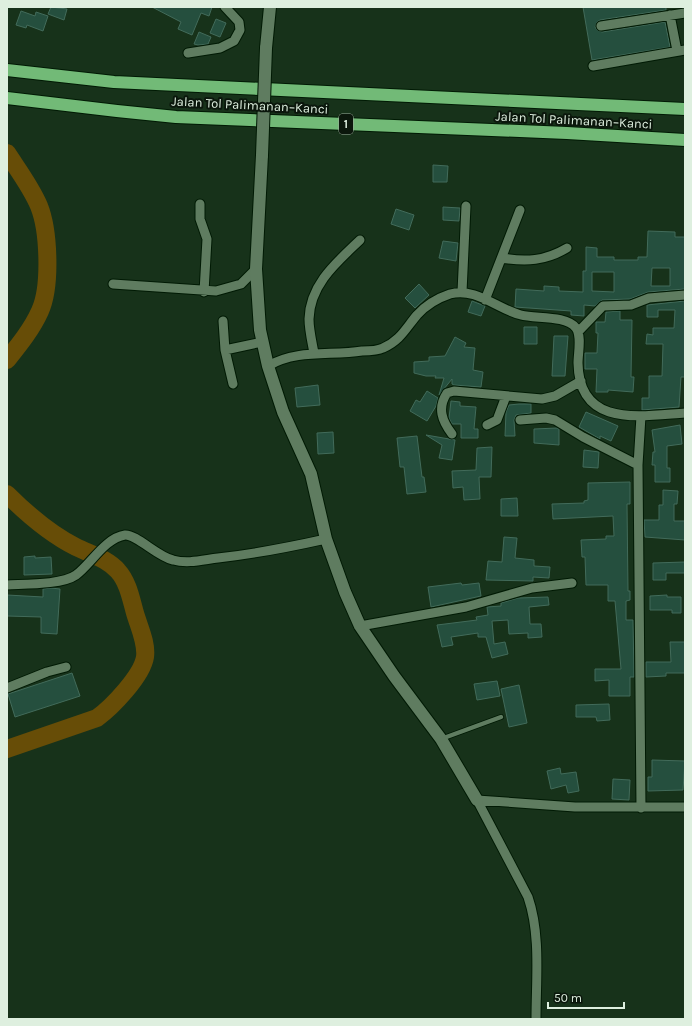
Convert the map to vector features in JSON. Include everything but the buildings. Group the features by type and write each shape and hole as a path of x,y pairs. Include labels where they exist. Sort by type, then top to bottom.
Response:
{"highway":[{"name":"Jalan Tol Palimanan–Kanci","path":"7,70 130,83 685,109"},
{"name":"Jalan Tol Palimanan–Kanci","path":"7,98 117,112 183,117 559,133 685,140"}],"street":[{"path":"188,53 220,48 234,41 240,30 239,22 225,7"},
{"path":"270,7 266,48 256,269 262,342 268,366 283,412 311,474 326,539 345,592 360,626 394,676 441,739 476,800 528,897 532,909 536,944 536,1019"},
{"path":"601,26 685,13"},
{"path":"593,66 681,50 670,15"},
{"path":"200,204 200,219 207,239 204,292"},
{"path":"462,292 466,206"},
{"path":"485,300 520,210"},
{"path":"314,353 309,320 311,303 325,275 360,240"},
{"path":"502,258 520,261 544,259 567,248"},
{"path":"112,284 204,292 219,291 241,284 256,269"},
{"path":"268,366 278,360 314,353 356,352 382,349 402,336 416,316 432,302 451,294 462,292 485,300 521,316 561,320 571,323 578,332 578,365 581,381 586,395 593,404 602,410 619,416 685,413"},
{"path":"578,332 603,306 631,305 649,298 685,295"},
{"path":"223,322 225,350 233,384"},
{"path":"225,350 262,342"},
{"path":"452,434 443,422 442,410 444,397 447,392 454,391 542,399 555,396 581,381"},
{"path":"487,425 497,420 506,396"},
{"path":"641,416 638,465 641,808"},
{"path":"520,420 546,418 555,420 638,465"},
{"path":"7,586 53,582 75,576 108,545 119,537 132,536 171,560 192,562 243,555 326,539"},
{"path":"360,626 466,607 532,588 572,584"},
{"path":"7,688 47,672 66,667"},
{"path":"476,800 575,807 685,807"}],"lane":[{"path":"441,739 501,717"}],"waterway":[{"path":"7,153 36,199 42,217 47,244 47,274 44,301 37,318 21,343 7,360"},
{"path":"7,494 31,517 48,530 66,542 104,560 118,571 129,591 145,646 143,665 138,673 118,699 97,718 7,749"}]}
